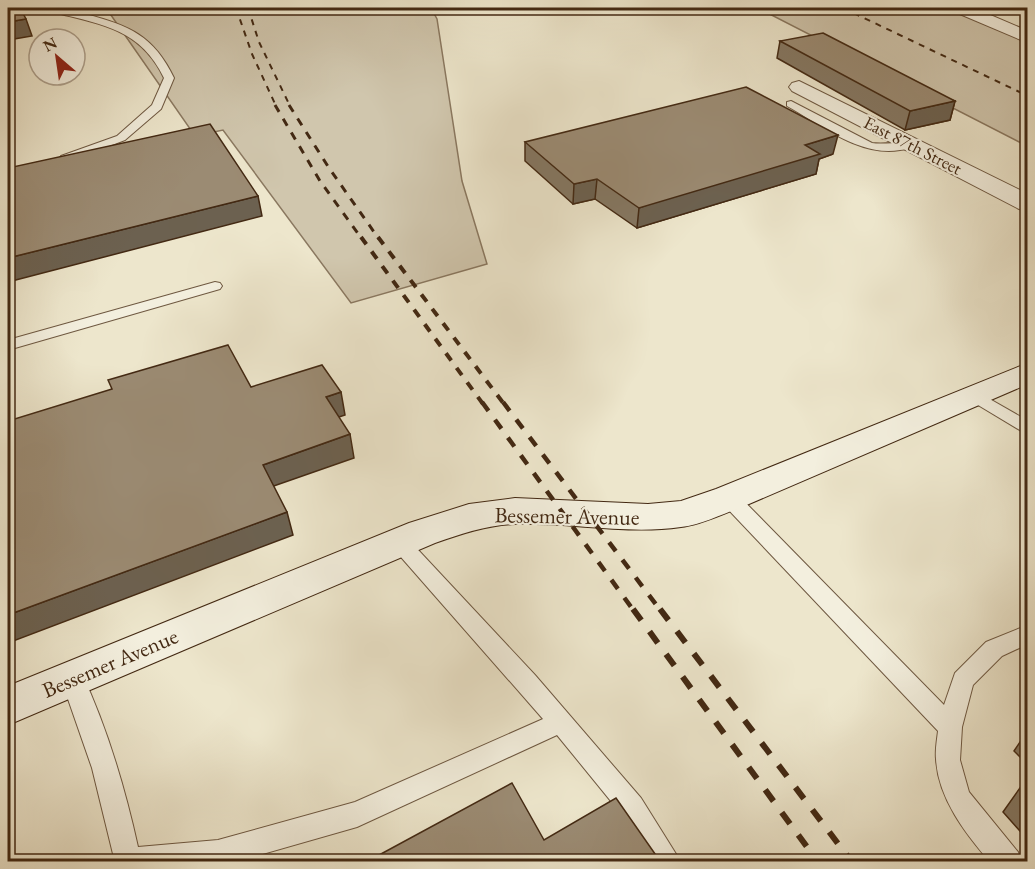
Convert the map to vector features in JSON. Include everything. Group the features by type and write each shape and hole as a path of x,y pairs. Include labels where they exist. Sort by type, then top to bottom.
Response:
{"street":[{"path":"961,8 1028,38"},
{"name":"East 87th Street","path":"795,96 912,145 1028,204"},
{"name":"Bessemer Avenue","path":"8,706 469,516 515,511 648,517 683,514 729,498 1028,372"}],"lane":[{"path":"54,163 121,138 157,107 169,78 154,52 137,38 112,24 60,11 58,8"},
{"path":"8,345 215,286"},
{"path":"975,394 1028,429"},
{"path":"729,498 950,728"},
{"path":"400,543 561,723 632,807 668,861"},
{"path":"1008,861 990,842 958,798 948,760 950,728 963,680 994,649 1028,634"},
{"path":"73,679 89,720 122,833 125,860 218,853 357,814 561,723"}],"shaded area":[{"path":"106,8 431,8 437,19 462,181 487,264 351,303 223,130 195,136"},
{"path":"758,8 961,8 1027,38 1027,146"}],"building":[{"path":"8,8 20,8 26,19 8,22"},
{"path":"823,33 955,101 910,111 780,41"},
{"path":"746,87 838,135 805,145 820,154 639,208 597,179 574,184 525,142"},
{"path":"210,124 258,196 8,258 8,168"},
{"path":"228,345 251,387 322,365 341,392 326,397 350,434 263,465 287,512 8,615 8,421 112,389 108,380"},
{"path":"1028,782 1028,792 1022,785"},
{"path":"512,783 544,840 616,798 660,861 368,861"}],"railway":[{"path":"236,8 252,54 276,106"},
{"path":"248,8 259,42 290,106"},
{"path":"843,8 1028,96"},
{"path":"275,105 320,181 362,239"},
{"path":"289,105 329,168 379,239"},
{"path":"361,237 483,404"},
{"path":"378,237 504,404"},
{"path":"482,402 634,611"},
{"path":"503,402 661,611"},
{"path":"633,609 818,862"},
{"path":"660,609 852,862"}]}
